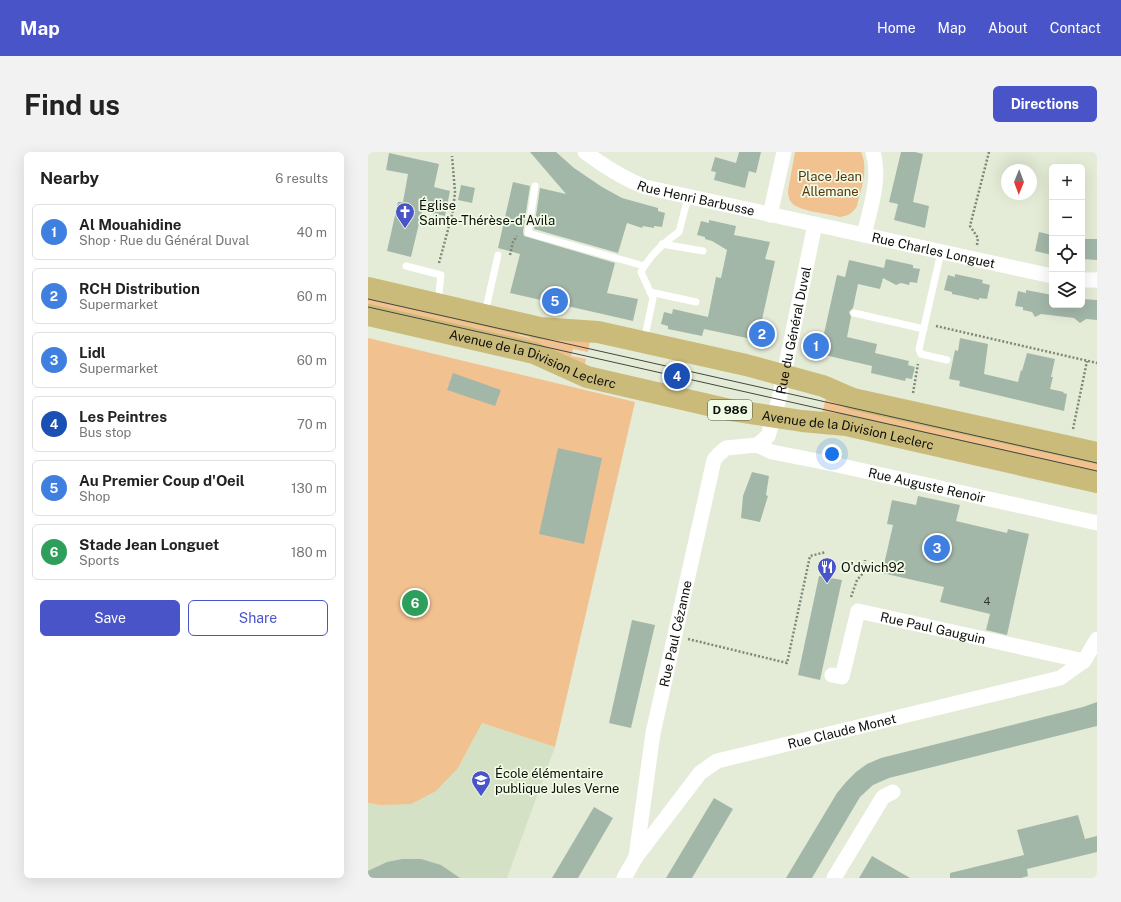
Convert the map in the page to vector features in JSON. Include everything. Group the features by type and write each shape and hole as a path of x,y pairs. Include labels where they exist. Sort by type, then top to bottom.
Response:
{"main road":[{"path":"368,288 540,328 598,332 746,365 823,386 853,400 1097,453"},
{"name":"Avenue de la Division Leclerc","path":"368,315 534,353 587,377 738,411 766,432 814,423 846,425 1097,482"}],"street":[{"name":"Rue Henri Barbusse","path":"586,152 601,164 624,178 645,187 815,224"},
{"path":"770,214 784,152"},
{"path":"864,236 876,179 876,161 873,152"},
{"name":"Rue Charles Longuet","path":"815,224 864,236 1049,275"},
{"name":"Rue du Général Duval","path":"766,432 784,375 815,224"},
{"path":"1085,280 1097,280"},
{"name":"Rue Auguste Renoir","path":"766,432 772,452 833,464 1097,523"},
{"name":"Rue Paul Cézanne","path":"636,857 653,733 714,460 718,454 726,448 766,432"},
{"path":"832,675 842,677 858,611"},
{"name":"Rue Paul Gauguin","path":"858,611 1084,661"},
{"name":"Rue Claude Monet","path":"624,878 636,857 700,773 717,761 1060,678 1084,661 1097,639"},
{"path":"834,878 882,797 893,792"}],"lane":[{"path":"535,186 528,233 644,266"},
{"path":"643,343 653,298 641,272 647,260 662,244 679,232 688,197"},
{"path":"662,244 703,251"},
{"path":"941,252 918,349 921,354 947,360"},
{"path":"484,315 498,255"},
{"path":"406,266 442,275 437,304"},
{"path":"650,292 696,302"},
{"path":"854,313 924,326"}],"path":[{"path":"974,259 978,238 970,226 989,152"},
{"path":"436,273 453,211 455,192 452,156"},
{"path":"509,260 513,242 518,235 528,233"},
{"path":"924,326 1097,363"},
{"path":"912,394 919,359"},
{"path":"1072,431 1087,361"},
{"path":"674,636 788,663 810,556 826,552"},
{"path":"858,611 850,598 857,580 865,571 865,560"}],"shaded area":[{"name":"École élémentaire publique Jules Verne","path":"482,723 555,747 507,878 368,878 368,803 380,805 458,768"}],"green space":[{"name":"Place Jean Allemane","path":"795,152 861,152 864,165 864,179 857,206 854,211 848,215 840,217 803,209 793,204 788,195 788,191"},
{"path":"368,294 520,327 518,335 530,338 532,331 591,335 588,352 573,349 571,356 586,359 584,369 368,311"},
{"path":"368,338 635,402 555,747 482,723 458,768 436,791 411,804 380,805 368,803"},
{"path":"827,393 1097,457 1097,475 821,418"}],"building":[{"path":"530,152 556,152 574,168 602,187 622,198 658,208 658,211 665,213 662,227 654,226 654,228 643,226 642,228 627,223 618,253 534,229 540,188 566,194"},
{"path":"739,152 761,152 756,173 749,171 745,188 714,180 716,172 711,171 715,157 736,163"},
{"path":"901,152 915,152 923,154 913,202 929,206 925,228 894,220 898,204 889,202"},
{"path":"389,153 439,164 434,187 450,191 445,216 422,211 411,257 387,251 398,202 403,202 408,174 386,170"},
{"path":"513,182 530,186 523,232 524,236 615,263 607,293 638,299 633,321 510,293 520,254 498,248"},
{"path":"461,185 475,188 472,203 458,200"},
{"path":"709,220 736,226 734,235 770,242 765,259 775,261 761,324 768,331 769,335 766,340 761,341 704,329 702,336 668,329 668,326 661,324 664,312 672,314 673,309 708,317 716,277 721,278 727,250 712,241 705,239 705,237 697,235 701,221 709,223"},
{"path":"1039,232 1049,234 1049,254 1035,251"},
{"path":"1085,239 1097,239 1097,260 1085,259"},
{"path":"886,259 913,265 913,268 920,269 917,283 910,282 909,285 901,283 896,285 883,278 880,289 858,284 853,308 849,312 851,317 847,337 877,344 875,353 909,361 908,365 915,367 912,379 906,378 905,381 871,373 872,366 816,353 810,346 813,341 823,338 837,275 845,277 849,260 884,268"},
{"path":"955,274 983,280 982,283 990,285 987,299 979,298 979,300 952,294 952,292 944,290 948,275 955,277"},
{"path":"1026,290 1049,294 1049,308 1085,308 1085,299 1097,300 1097,320 1086,319 1080,323 1074,318 1041,314 1035,317 1032,312 1023,310 1023,307 1015,306 1018,291 1026,293"},
{"path":"960,338 988,344 984,374 1018,382 1027,353 1055,359 1050,389 1067,394 1064,411 959,386 960,381 949,379 955,350 958,351"},
{"path":"453,373 501,390 495,406 447,390"},
{"path":"558,448 602,458 584,544 539,534"},
{"path":"752,472 769,476 766,495 768,496 760,522 741,518 743,496"},
{"path":"918,496 960,505 956,521 1007,533 1008,529 1029,534 1007,635 986,630 990,614 940,602 944,587 882,573 893,525 887,524 892,500 916,505"},
{"path":"819,576 842,580 820,680 798,675"},
{"path":"632,620 655,625 631,728 609,723"},
{"path":"1097,702 1097,726 889,778 873,785 860,797 812,878 786,878 837,793 856,772 867,764 881,758 1083,707"},
{"path":"714,798 733,809 692,878 666,878"},
{"path":"594,807 613,818 578,878 552,878"},
{"path":"1078,815 1085,839 1097,836 1097,852 1027,869 1028,876 1021,878 950,878 950,873 1024,855 1017,830"},
{"path":"872,856 910,878 859,878"},
{"path":"402,859 421,859 441,865 460,878 368,878 368,871 387,862"}],"tram line":[{"path":"368,299 1097,463"},
{"path":"368,307 1097,471"}],"place":[{"name":"Église Sainte-Thérèse-d'Avila","path":"405,229"},
{"name":"Au Premier Coup d'Oeil","path":"555,301"},
{"name":"RCH Distribution","path":"762,334"},
{"name":"Al Mouahidine","path":"816,346"},
{"name":"Les Peintres","path":"677,376"},
{"name":"Lidl","path":"937,548"},
{"name":"O'dwich92","path":"827,584"},
{"name":"Stade Jean Longuet","path":"415,603"},
{"name":"École élémentaire publique Jules Verne","path":"481,797"}]}
